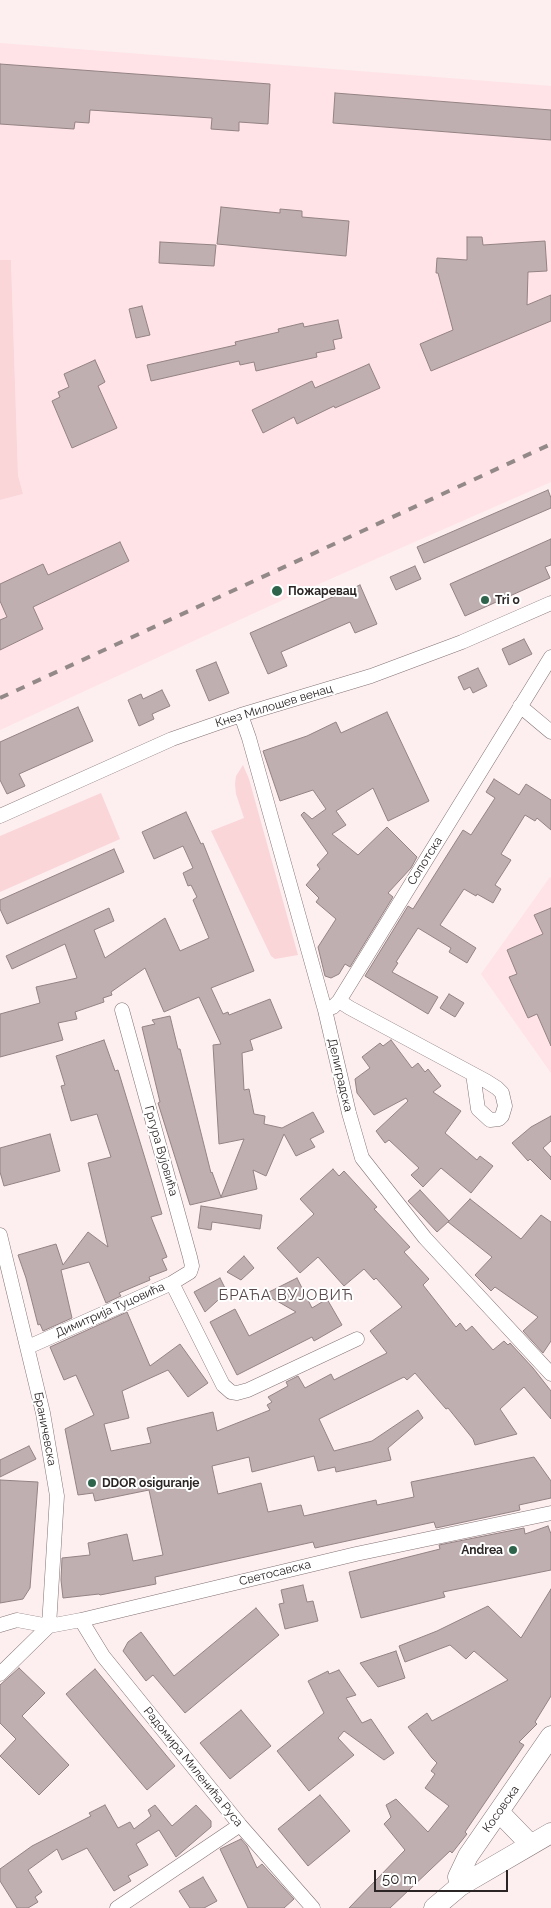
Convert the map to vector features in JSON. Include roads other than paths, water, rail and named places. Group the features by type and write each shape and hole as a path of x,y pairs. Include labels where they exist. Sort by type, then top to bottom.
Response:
{"main road":[{"name":"Косовска","path":"460,1886 458,1876 461,1870 551,1736"},
{"path":"499,1812 530,1844"},
{"path":"434,1908 460,1886 551,1833"}],"street":[{"name":"Кнез Милошев венац","path":"0,816 172,739 241,714 379,673 462,642 551,603"},
{"name":"Сопотска","path":"325,1010 333,1007 339,1001 551,657"},
{"path":"520,706 551,732"},
{"name":"Делиградска","path":"241,714 250,738 325,1010 349,1113 362,1158 425,1238 549,1366"},
{"path":"339,1001 474,1074"},
{"name":"Гргура Вујовића","path":"122,1010 192,1266 190,1272 172,1283"},
{"name":"Браничевска","path":"0,1235 43,1413 58,1496 49,1626"},
{"name":"Димитрија Туцовића","path":"28,1347 172,1283 223,1385 231,1392 237,1393 248,1390 357,1339"},
{"name":"Светосавска","path":"0,1625 16,1620 49,1626 81,1620 356,1554 551,1513"},
{"name":"Радомира Миленића Руса","path":"81,1620 103,1656 240,1825 314,1908"},
{"path":"0,1674 49,1626"},
{"path":"117,1908 240,1825"}],"railway":[{"path":"0,698 551,444"}],"place":[{"name":"Пожаревац","path":"277,591"},
{"name":"Tri o","path":"485,600"},
{"name":"DDOR osiguranje","path":"92,1483"},
{"name":"Andrea","path":"513,1550"}],"district":[{"name":"БРАЋА ВУЈОВИЋ","path":"286,1295"}]}
